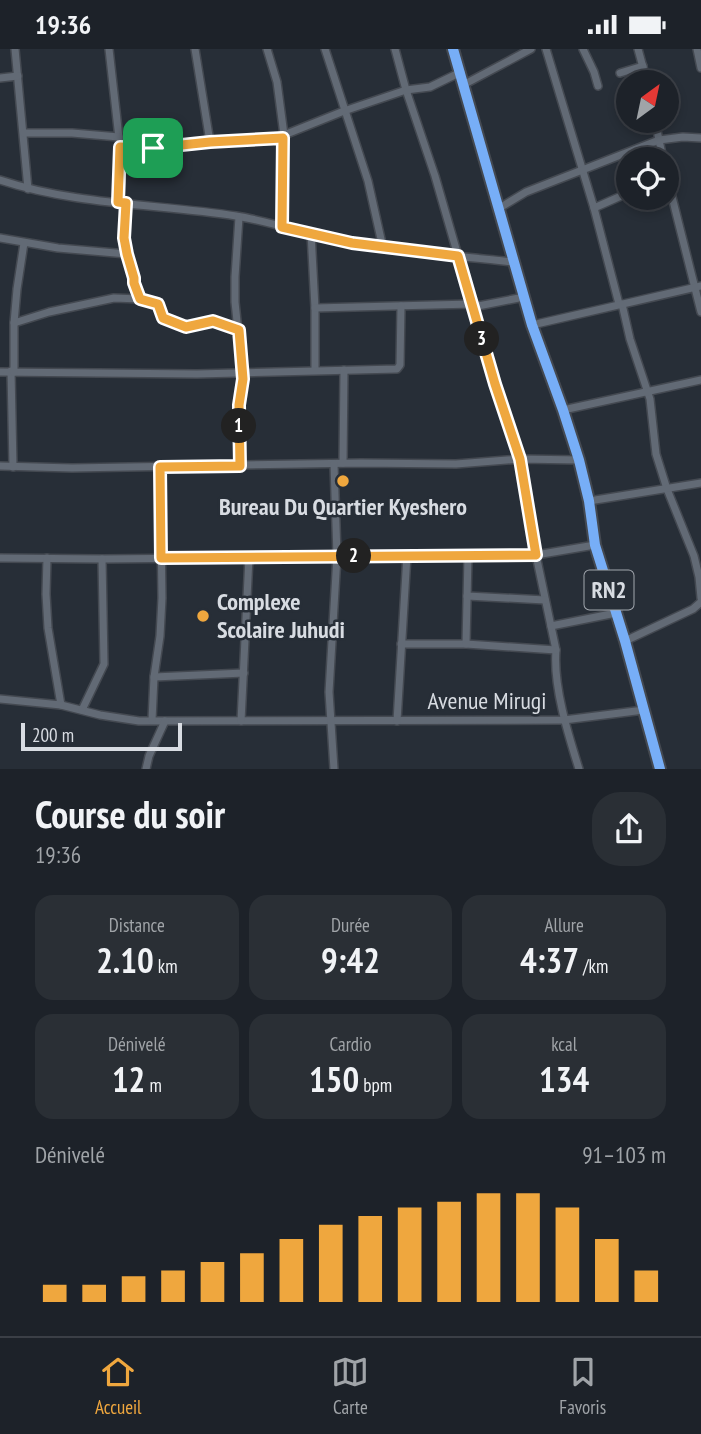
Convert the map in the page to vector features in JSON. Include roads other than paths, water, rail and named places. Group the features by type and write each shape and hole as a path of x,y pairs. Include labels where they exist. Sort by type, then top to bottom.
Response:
{"highway":[{"name":"RN2","path":"453,49 532,325 579,460 589,501 595,545 660,769"}],"street":[{"path":"15,49 28,189"},
{"path":"109,49 120,147 124,233 140,299"},
{"path":"195,49 210,142"},
{"path":"267,49 276,82 284,136 282,227"},
{"path":"325,49 368,181 383,248"},
{"path":"395,49 520,459 556,650 555,661 564,720 579,769"},
{"path":"463,85 531,49"},
{"path":"546,49 650,401 656,454 694,556 699,577 701,600 693,609 625,641"},
{"path":"583,49 598,86"},
{"path":"638,49 644,70"},
{"path":"697,49 701,68"},
{"path":"630,70 643,66"},
{"path":"120,147 153,148 284,136 344,111 407,90 426,88 461,72"},
{"path":"0,78 18,76"},
{"path":"24,133 119,137"},
{"path":"658,133 660,147"},
{"path":"498,209 526,192 659,140 701,138"},
{"path":"0,180 28,189 239,217 383,248 513,262"},
{"path":"594,208 616,198"},
{"path":"676,210 698,287 701,312"},
{"path":"239,217 235,302 243,379 239,405 240,466"},
{"path":"311,233 315,370"},
{"path":"0,238 127,254"},
{"path":"13,467 14,323 24,243"},
{"path":"532,325 698,287"},
{"path":"315,308 472,306 524,297"},
{"path":"14,323 79,304 114,298 140,299 158,304 163,318 186,327 213,321 239,330"},
{"path":"0,372 197,374 397,369 401,306"},
{"path":"343,463 344,370"},
{"path":"563,410 701,380"},
{"path":"0,466 72,468 579,460"},
{"path":"334,464 337,556 329,692 334,769"},
{"path":"152,720 160,636 160,467"},
{"path":"589,501 701,482"},
{"path":"0,558 536,555 595,545"},
{"path":"397,721 407,555"},
{"path":"466,644 468,556"},
{"path":"241,721 248,557"},
{"path":"47,558 48,628 61,705"},
{"path":"82,711 104,664 102,559"},
{"path":"467,596 545,600"},
{"path":"551,626 616,613"},
{"path":"401,644 466,644 556,650"},
{"path":"154,677 244,673"},
{"name":"Avenue Mirugi","path":"0,699 61,705 119,719 165,721 564,720 643,710"},
{"path":"146,769 149,755 165,721"}],"place":[{"name":"Bureau Du Quartier Kyeshero","path":"343,481"},
{"name":"Complexe Scolaire Juhudi","path":"203,616"}]}
